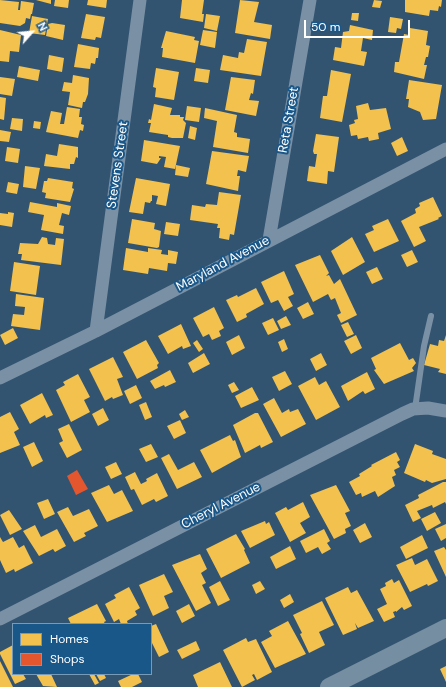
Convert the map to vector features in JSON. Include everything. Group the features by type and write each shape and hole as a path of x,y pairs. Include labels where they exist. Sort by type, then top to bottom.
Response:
{"main road":[{"path":"329,687 446,628"}],"street":[{"name":"Stevens Street","path":"96,331 140,0"},
{"name":"Reta Street","path":"268,240 310,0"},
{"name":"Maryland Avenue","path":"0,378 96,331 268,240 446,149"},
{"name":"Cheryl Avenue","path":"0,619 395,418 415,409 428,408 446,411"}],"lane":[{"path":"415,409 424,346 431,316"}],"building: Homes":[{"path":"0,0 19,2 18,10 20,10 21,1 34,3 30,19 26,18 25,23 20,26 0,23"},
{"path":"36,0 51,0 51,4"},
{"path":"55,0 69,0 68,8 54,6"},
{"path":"88,0 107,0 106,8 87,5"},
{"path":"182,0 204,0 202,14 204,14 203,22 180,18"},
{"path":"240,0 259,2 254,22 272,25 270,39 235,33"},
{"path":"374,0 382,1 380,8 372,7"},
{"path":"405,0 442,0 441,7 439,6 438,11 430,10 429,16 405,12"},
{"path":"352,13 359,13 358,21 351,20"},
{"path":"86,14 105,17 101,38 96,37 95,40 81,38"},
{"path":"206,14 220,16 217,31 204,28"},
{"path":"32,16 48,19 45,35 29,33"},
{"path":"390,17 403,19 401,29 397,28 396,33 388,32"},
{"path":"52,23 65,25 63,40 46,36 48,24"},
{"path":"350,25 373,30 372,40 363,38 361,51 367,52 364,66 333,60 335,47 341,48 343,32 349,31"},
{"path":"410,28 428,31 426,45 430,46 428,57 426,57 424,65 427,65 424,79 394,72 395,62 399,62 404,34 409,35"},
{"path":"0,30 21,35 19,52 10,51 9,62 0,61"},
{"path":"203,30 217,32 215,48 200,45"},
{"path":"166,31 195,37 194,40 199,41 195,63 162,57 163,48 161,48"},
{"path":"247,39 267,42 261,76 220,70 223,55 238,58 239,52 244,53"},
{"path":"78,44 99,48 98,58 96,58 95,64 91,63 90,69 74,67"},
{"path":"49,55 64,58 62,72 47,69"},
{"path":"19,66 40,70 38,81 17,77"},
{"path":"156,68 179,72 174,100 155,97 156,88 153,87"},
{"path":"196,68 210,70 208,83 194,81"},
{"path":"331,70 351,74 342,122 320,118 323,96 327,96"},
{"path":"73,75 89,78 88,94 85,102 83,102 82,108 68,105 70,92 62,91 64,82 72,83"},
{"path":"0,77 15,79 12,96 0,94"},
{"path":"231,77 255,80 253,94 251,93 249,100 259,101 256,116 225,110"},
{"path":"409,80 442,85 436,119 423,120 420,112 408,107 409,99 406,99"},
{"path":"0,97 6,98 4,120 0,119"},
{"path":"368,103 370,110 386,108 391,129 378,133 379,139 369,141 368,137 358,139 357,135 351,136 349,125 355,123 354,120 358,119 356,106"},
{"path":"154,104 172,108 170,115 180,115 180,117 184,117 183,120 186,123 183,138 172,138 168,137 168,135 149,132 151,123 148,123 149,119 151,120"},
{"path":"187,106 201,108 199,122 185,120"},
{"path":"67,107 80,109 79,117 82,117 81,124 84,125 83,131 80,130 78,138 46,132 51,111 62,113 60,124 64,124"},
{"path":"205,108 237,115 234,132 237,133 237,137 250,139 248,153 213,147 217,121 204,118"},
{"path":"12,118 23,119 22,131 10,129"},
{"path":"34,121 41,122 40,129 33,128"},
{"path":"190,126 197,128 195,140 188,138"},
{"path":"0,130 11,132 9,142 0,141"},
{"path":"316,134 339,137 334,172 328,171 327,184 307,181 309,166 315,167 317,154 314,154 313,151"},
{"path":"402,137 408,151 397,156 391,143"},
{"path":"144,140 180,146 175,169 164,167 166,157 159,156 159,158 161,158 157,164 141,161"},
{"path":"59,144 78,147 78,158 76,157 74,164 70,164 70,169 44,166 46,154 57,156"},
{"path":"7,147 20,149 18,163 5,161"},
{"path":"212,151 249,156 246,172 238,170 237,176 240,176 238,191 206,184"},
{"path":"176,165 190,168 188,177 175,175"},
{"path":"25,166 40,168 36,189 23,187"},
{"path":"48,178 73,182 72,188 74,189 70,202 45,198 46,193 42,192 44,181 47,181"},
{"path":"136,178 170,184 166,206 156,204 158,196 152,195 152,201 150,203 145,202 143,214 129,212"},
{"path":"8,182 19,184 17,194 6,192"},
{"path":"219,192 241,195 234,235 230,234 229,240 219,238 220,228 217,228 218,224 190,220 192,205 205,207 206,204 217,205"},
{"path":"433,197 442,216 438,218 439,219 419,227 426,241 414,247 401,221 416,213 415,209 420,206 419,203"},
{"path":"30,202 57,207 57,203 71,206 69,215 62,213 59,225 64,226 63,234 41,230 44,215 28,212"},
{"path":"8,212 14,213 12,227 0,225 0,213 8,214"},
{"path":"132,219 155,223 154,229 161,231 159,247 157,248 128,243"},
{"path":"388,219 399,241 374,252 365,234 374,230 372,226"},
{"path":"166,222 180,224 178,236 164,234"},
{"path":"42,237 47,238 48,244 55,245 56,238 64,239 61,265 21,260 22,254 18,254 20,243 38,244"},
{"path":"352,237 365,262 343,275 331,251"},
{"path":"126,248 148,252 148,248 162,250 161,254 168,255 168,250 178,252 176,264 168,263 167,271 149,268 148,274 123,270"},
{"path":"412,250 418,262 407,267 401,255"},
{"path":"320,255 329,273 326,276 329,275 334,284 340,279 357,315 341,323 337,315 341,313 335,298 331,300 328,294 313,302 295,265"},
{"path":"14,262 40,266 36,295 10,291"},
{"path":"377,267 383,279 372,284 366,272"},
{"path":"284,271 294,294 288,297 293,306 284,311 278,300 271,303 261,282"},
{"path":"256,288 264,304 246,314 247,317 237,322 226,300 237,295 238,297"},
{"path":"16,294 44,298 40,330 11,326 13,314 24,315 25,307 15,306"},
{"path":"308,302 314,314 303,319 297,308"},
{"path":"214,307 224,328 219,331 221,336 212,340 209,334 203,337 193,318"},
{"path":"286,316 291,325 281,329 277,321"},
{"path":"273,318 279,330 268,335 262,323"},
{"path":"348,322 354,334 347,337 341,325"},
{"path":"181,324 191,346 183,349 182,346 168,354 158,336"},
{"path":"13,328 18,338 5,345 0,335"},
{"path":"239,335 245,348 232,355 226,342"},
{"path":"356,335 362,348 351,354 344,341"},
{"path":"446,335 446,374 438,372 440,369 424,365 430,344 438,346 439,340 444,341"},
{"path":"284,339 288,349 282,352 278,342"},
{"path":"146,340 159,363 157,365 158,368 137,379 123,352"},
{"path":"197,340 203,349 199,352 193,343"},
{"path":"400,343 409,360 413,358 416,363 412,368 414,371 384,384 374,370 376,369 371,358"},
{"path":"204,353 210,364 193,373 188,363"},
{"path":"321,353 327,365 316,371 310,359"},
{"path":"113,357 123,377 117,379 123,395 113,399 112,397 105,401 89,369"},
{"path":"170,370 176,382 165,387 164,385 155,389 150,381"},
{"path":"285,371 292,384 279,391 272,377"},
{"path":"367,372 375,389 365,394 363,391 348,401 341,386"},
{"path":"78,374 90,397 84,400 90,412 71,422 56,390 65,385 63,382"},
{"path":"315,377 319,385 326,381 340,407 316,420 298,386"},
{"path":"234,382 239,390 232,393 228,385"},
{"path":"136,385 142,398 130,404 124,391"},
{"path":"252,387 259,400 241,408 235,396"},
{"path":"42,393 53,415 46,418 45,415 30,424 20,405"},
{"path":"274,398 282,413 289,409 290,412 298,409 306,424 281,437 263,404"},
{"path":"146,402 152,417 145,420 139,405"},
{"path":"103,408 109,420 98,426 92,414"},
{"path":"185,410 189,417 182,420 179,414"},
{"path":"10,412 19,429 14,432 20,445 0,453 0,417"},
{"path":"255,413 258,413 273,442 261,448 260,445 245,453 233,425"},
{"path":"180,420 186,433 174,439 167,426"},
{"path":"69,424 82,450 67,458 59,443 63,441 58,429"},
{"path":"230,435 233,441 235,440 241,457 212,473 200,450"},
{"path":"34,442 43,461 32,467 23,447"},
{"path":"151,444 158,457 146,462 139,449"},
{"path":"415,444 433,451 432,454 446,459 446,479 432,483 426,480 425,482 404,473"},
{"path":"396,452 400,460 397,462 400,467 394,470 396,475 392,477 395,486 378,497 375,491 362,497 361,493 356,495 349,482 360,476 359,474 372,466 371,465"},
{"path":"169,454 178,470 194,462 202,477 177,489 161,458"},
{"path":"116,462 122,474 111,479 105,467"},
{"path":"135,472 141,484 147,481 146,479 157,473 168,496 156,502 154,499 142,505 134,489 131,490 125,477"},
{"path":"443,482 446,482 446,504 445,502 433,508 432,505 417,511 421,518 413,522 405,505 419,498 418,495"},
{"path":"109,485 114,494 122,490 133,511 107,522 91,493"},
{"path":"336,485 350,511 345,513 351,526 345,529 346,533 334,539 310,495"},
{"path":"48,499 55,514 44,519 37,503"},
{"path":"303,502 310,517 300,523 306,533 290,542 275,513 286,507 288,510"},
{"path":"68,507 73,516 89,509 98,526 84,533 86,536 74,542 57,512"},
{"path":"9,510 22,529 10,535 0,515"},
{"path":"435,512 441,523 427,531 421,519"},
{"path":"265,521 266,524 269,522 275,535 250,548 241,531"},
{"path":"365,523 372,537 360,543 353,530"},
{"path":"446,524 446,538 441,541 435,529"},
{"path":"35,525 41,537 57,529 66,546 55,552 53,549 39,556 23,531"},
{"path":"324,529 330,541 327,543 331,549 322,554 318,547 306,553 300,541"},
{"path":"236,534 245,549 244,550 250,563 221,578 206,549"},
{"path":"422,535 428,548 406,559 400,547"},
{"path":"0,537 3,542 13,537 19,548 24,545 33,563 15,572 14,569 6,573 0,560"},
{"path":"290,546 296,559 276,569 270,557"},
{"path":"444,547 446,550 446,577 434,551"},
{"path":"200,554 207,569 201,573 206,583 202,585 211,603 196,611 172,565"},
{"path":"412,558 415,565 427,559 438,581 428,586 427,584 410,592 396,565"},
{"path":"164,574 173,592 164,596 169,608 153,616 139,585"},
{"path":"392,579 394,583 399,580 412,606 404,610 402,607 396,612 393,612 395,617 384,622 377,609 387,604 380,589 386,586 385,583"},
{"path":"220,581 230,600 218,606 209,587"},
{"path":"260,581 265,589 256,594 252,585"},
{"path":"129,587 140,608 135,611 137,615 127,621 128,623 121,623 119,619 114,622 105,604 116,598 114,595"},
{"path":"348,587 351,593 357,590 374,621 358,628 355,623 357,629 343,635 325,598"},
{"path":"290,594 294,602 284,608 280,600"},
{"path":"322,601 334,625 319,632 325,645 309,653 300,634 302,633 293,615"},
{"path":"97,604 106,621 104,623 70,623 68,618"},
{"path":"189,604 195,616 182,623 176,611"},
{"path":"288,621 306,654 275,668 261,642 272,636 269,631"},
{"path":"156,624 169,652 159,657 152,643 152,626"},
{"path":"246,638 248,642 256,639 272,672 257,680 254,674 252,675 255,680 242,687 223,650"},
{"path":"196,641 200,650 182,659 177,650"},
{"path":"12,646 12,675 24,675 26,679 15,684 0,652"},
{"path":"0,661 13,687 0,687"},
{"path":"220,662 232,687 198,687 193,675"},
{"path":"446,666 446,682 440,669"},
{"path":"37,675 51,675 57,687 43,686"},
{"path":"90,675 95,675 99,683 95,685"},
{"path":"97,675 104,675 106,678 100,681"},
{"path":"131,675 138,675 142,682 132,687 121,687 118,681"}],"building: Shops":[{"path":"77,470 88,489 76,495 67,476"}]}
